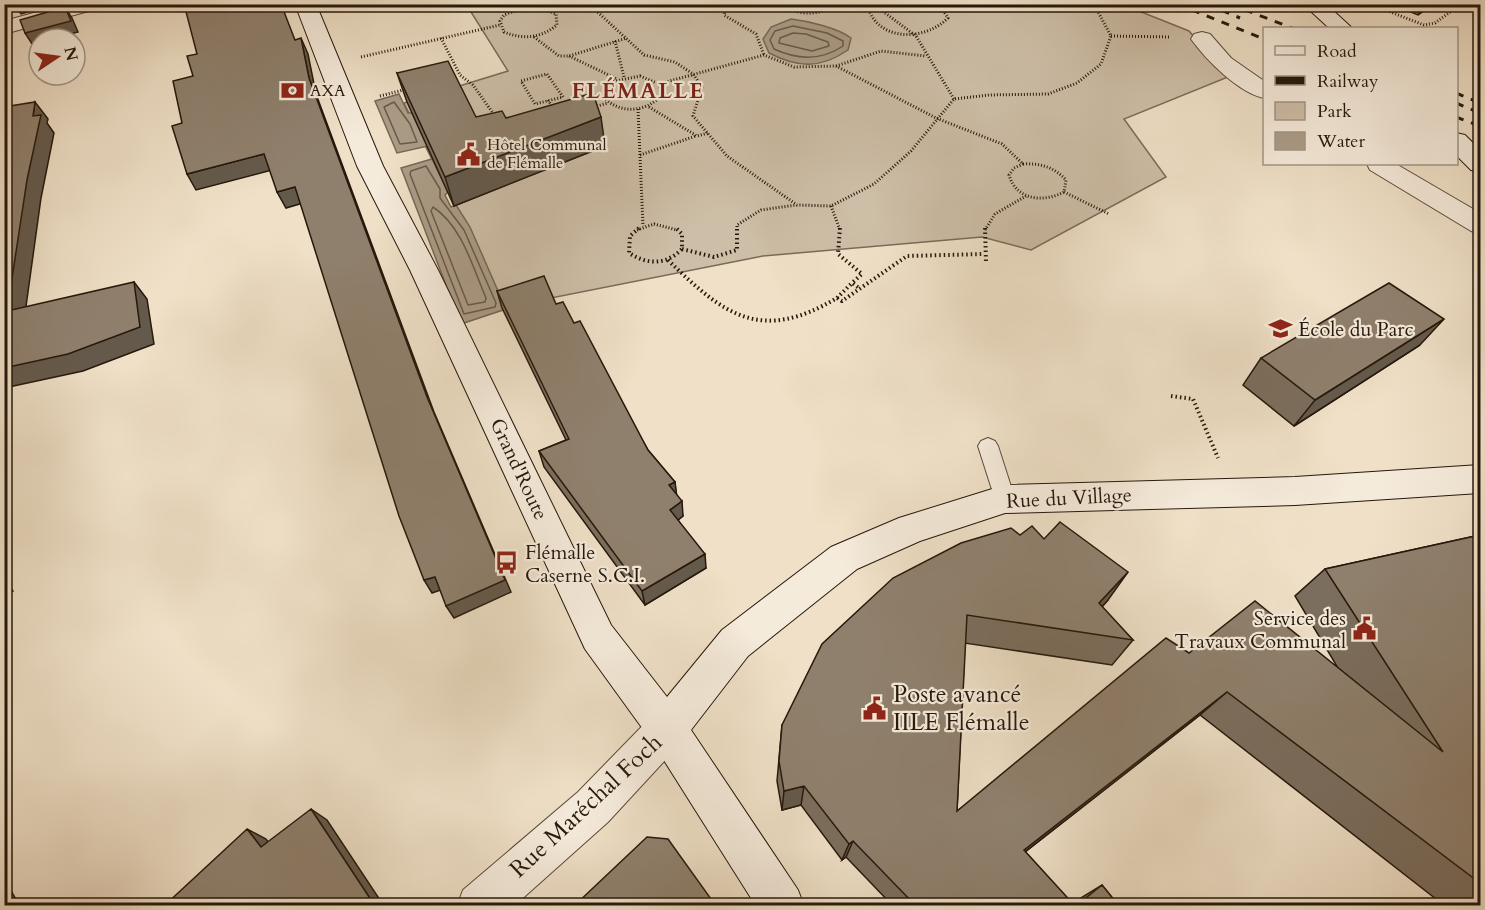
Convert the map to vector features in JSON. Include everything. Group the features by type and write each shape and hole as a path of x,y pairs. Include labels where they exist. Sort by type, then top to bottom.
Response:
{"street":[{"path":"4,28 93,4"},
{"name":"Grand'Route","path":"305,4 370,166 424,270 598,637 667,729 782,906"},
{"path":"1313,4 1340,27"},
{"path":"1202,39 1223,63 1263,90"},
{"path":"1458,142 1480,164"},
{"path":"1381,165 1480,225"},
{"name":"Rue du Village","path":"667,729 735,643 844,558 911,529 1005,499 1233,492 1480,479"},
{"name":"Rue Maréchal Foch","path":"479,906 593,807 667,729"}],"lane":[{"path":"988,446 1005,499"}],"path":[{"path":"500,25 504,15 524,4"},
{"path":"589,4 644,55 675,62 693,74 702,87 693,116 727,156 796,205"},
{"path":"726,4 724,15 756,34 764,55"},
{"path":"775,4 812,15 826,12 834,4"},
{"path":"867,4 867,11 874,22 895,34 916,36 944,25 948,18 939,4"},
{"path":"873,4 916,36 954,99"},
{"path":"682,249 714,257 737,250 737,225 761,210 796,205 831,206 874,184 911,152 936,118 954,99 989,95 1048,94 1077,83 1101,64 1111,36 1097,10 1088,4"},
{"path":"1370,4 1424,25 1435,23 1461,4"},
{"path":"500,25 504,32 512,36 534,37 552,30 557,25 556,14 538,7 514,10"},
{"path":"329,64 500,25"},
{"path":"1111,36 1202,39"},
{"path":"534,37 559,56 569,56 628,38"},
{"path":"441,38 460,75 473,85 498,121"},
{"path":"615,41 624,77"},
{"path":"659,84 661,96 648,106 638,109 616,108 603,97 603,90 624,77 640,76 659,84 764,55 794,67 836,66 881,51 927,56"},
{"path":"569,56 618,79"},
{"path":"836,66 936,118 1002,144 1023,164"},
{"path":"547,74 563,97 548,100 535,104 521,81 547,74"},
{"path":"451,78 460,75"},
{"path":"345,105 414,87"},
{"path":"548,100 559,116"},
{"path":"588,108 608,103"},
{"path":"648,106 697,136"},
{"path":"638,109 643,226"},
{"path":"640,155 708,133"},
{"path":"1064,192 1066,180 1053,168 1033,163 1023,164 1014,168 1009,175 1010,182 1016,190 1026,196 1047,199 1064,192 1109,214"},
{"path":"986,262 982,237 988,219 1026,196"},
{"path":"668,260 719,307 741,318 773,322 798,317 820,309 837,298 862,274 838,254 840,229 831,206"},
{"path":"654,224 675,228 682,234 682,249 668,260 646,262 629,253 628,238 643,226 654,224"},
{"path":"837,298 842,301 906,256 984,254"},
{"path":"852,283 859,288"},
{"path":"1171,396 1193,399 1233,492"}],"green space":[{"path":"466,4 1124,5 1189,31 1228,77 1124,119 1166,177 1031,250 982,237 763,256 505,307 404,103 508,71"}],"water":[{"path":"791,19 806,21 845,34 851,38 848,50 828,61 809,64 790,62 769,53 763,39 771,27"},
{"path":"399,94 408,113 412,113 428,146 397,153 375,101"},
{"path":"432,159 448,192 445,195 451,207 456,205 470,227 505,307 503,310 461,324 401,168"}],"building":[{"path":"184,4 281,4 295,40 301,38 309,78 427,397 505,580 446,606 435,577 424,580 399,516 295,187 277,192 264,154 187,174 172,126 182,123 173,81 193,76 187,56 197,54"},
{"path":"65,7 71,21 48,27 27,27 25,33 20,20"},
{"path":"448,61 476,117 502,111 506,118 593,93 601,117 445,177 397,73"},
{"path":"35,102 33,116 41,115 27,180 7,311 134,282 140,327 68,354 4,368 4,107"},
{"path":"544,276 556,304 563,302 574,323 580,321 648,450 675,482 669,485 682,501 670,510 705,554 642,591 539,451 569,439 497,291"},
{"path":"1389,283 1444,319 1315,400 1261,358"},
{"path":"1060,522 1128,572 1099,603 1133,640 967,615 957,811 1166,638 1189,653 1255,601 1443,752 1325,569 1480,535 1480,883 1227,692 1024,850 1075,906 916,906 853,841 849,844 804,786 784,791 779,761 782,725 822,644 893,578 961,543 1011,528 1020,535 1032,526 1044,539"},
{"path":"311,809 375,906 164,906 247,829 261,847"},
{"path":"647,837 668,839 716,906 574,906"},
{"path":"1102,885 1119,906 1076,906"}],"railway":[{"path":"1177,4 1263,39"},
{"path":"1207,4 1240,18"},
{"path":"1230,4 1289,27"},
{"path":"1458,94 1480,103"},
{"path":"1458,104 1480,113"},
{"path":"1458,118 1480,126"}],"place":[{"name":"AXA","path":"292,91"},
{"name":"Hôtel Communal de Flémalle","path":"469,154"},
{"name":"École du Parc","path":"1280,329"},
{"name":"Flémalle Caserne S.C.I.","path":"507,563"},
{"name":"Service des Travaux Communal","path":"1364,629"},
{"name":"Poste avancé IILE Flémalle","path":"875,708"}],"district":[{"name":"FLÉMALLE","path":"638,91"}]}
